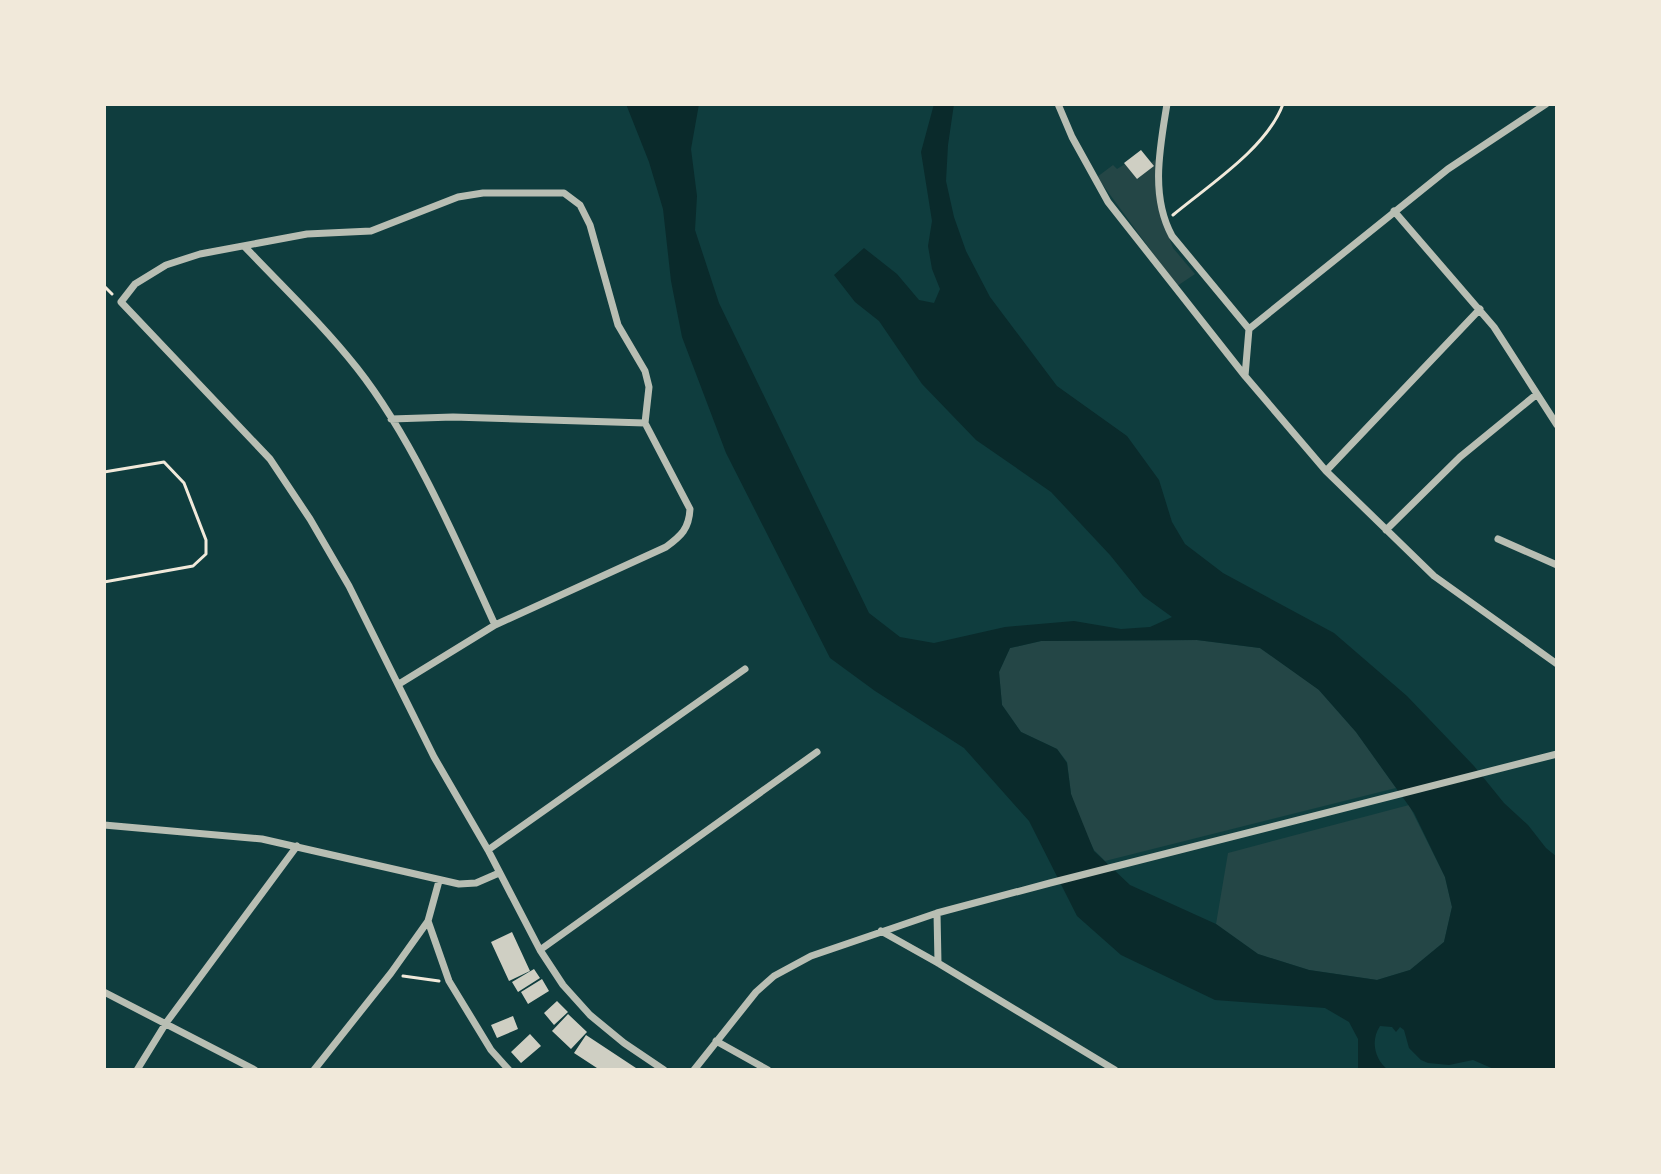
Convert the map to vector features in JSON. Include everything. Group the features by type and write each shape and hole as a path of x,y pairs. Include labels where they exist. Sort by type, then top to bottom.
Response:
{"street":[{"path":"1058,104 1072,137 1108,202 1245,376 1326,471 1434,576 1553,661 1557,650"},
{"path":"1167,104 1158,167 1164,223 1249,329 1245,376"},
{"path":"1249,329 1448,169 1546,104"},
{"path":"399,684 495,625 666,547 689,525 690,509 645,423 649,387 645,371 618,325 590,225 580,205 564,193 483,193 458,197 371,231 307,234 200,254 166,265 135,284 121,302 270,459 310,519 349,586 434,757 488,850 540,950 563,985 590,1015 664,1070"},
{"path":"1394,211 1480,309 1513,354 1557,425"},
{"path":"245,247 358,369 391,419 437,502 495,625"},
{"path":"1326,471 1480,309"},
{"path":"1386,530 1460,457 1537,394"},
{"path":"391,419 453,417 645,423"},
{"path":"1498,539 1557,565"},
{"path":"488,850 745,669"},
{"path":"540,950 817,752"},
{"path":"694,1070 756,992 774,976 811,956 937,913 1557,754"},
{"path":"104,825 207,833 297,846 459,884 476,883 499,873"},
{"path":"137,1070 166,1023 297,846"},
{"path":"314,1070 428,921 439,881"},
{"path":"937,913 938,963"},
{"path":"428,921 449,981 491,1050 509,1070"},
{"path":"881,931 1115,1070"},
{"path":"104,992 255,1070"},
{"path":"716,1041 768,1070"}],"path":[{"path":"1164,223 1258,144 1279,115 1283,104"},
{"path":"104,472 164,462 184,483 206,540 206,554 193,566 104,582"},
{"path":"391,973 449,981"}],"shaded area":[{"path":"626,104 699,104 691,149 697,196 695,230 719,303 869,613 900,637 934,643 1005,627 1074,621 1121,629 1150,627 1172,617 1143,596 1110,555 1051,492 976,440 922,384 879,321 855,302 834,275 864,248 897,274 919,300 934,303 940,289 928,246 932,221 921,152 934,104 954,104 946,181 966,251 990,297 1057,386 1127,436 1159,480 1172,522 1185,544 1223,573 1334,633 1407,696 1557,857 1557,1070 1496,1070 1473,1060 1449,1065 1428,1063 1409,1048 1404,1030 1400,1027 1396,1032 1392,1027 1380,1026 1375,1038 1375,1050 1388,1070 1358,1070 1358,1039 1349,1022 1325,1008 1215,1000 1121,955 1077,916 1029,821 964,748 830,658 726,453 682,337 671,281 663,209 649,162","holes":["1197,640 1260,648 1319,690 1356,732 1414,813 1445,877 1452,907 1444,942 1410,970 1377,980 1309,970 1258,954 1216,924 1130,885 1094,851 1071,794 1067,763 1057,749 1021,732 1002,705 999,672 1010,648 1041,641"]},
{"path":"1161,155 1163,221 1173,248 1195,274 1177,286 1097,177 1113,165 1117,169 1125,164 1137,179"},
{"path":"1197,640 1260,648 1318,689 1356,732 1396,788 1105,861 1094,850 1079,820 1071,794 1067,762 1057,749 1021,732 1002,705 999,672 1010,648 1041,641"},
{"path":"1409,805 1445,877 1452,907 1444,942 1410,970 1377,980 1309,970 1258,954 1216,924 1228,853"}],"building":[{"path":"1141,150 1154,166 1137,179 1124,163"},
{"path":"512,932 530,971 509,981 491,942"},
{"path":"534,969 540,978 518,992 512,982"},
{"path":"542,979 549,991 528,1004 521,992"},
{"path":"557,1001 568,1012 554,1025 544,1013"},
{"path":"568,1014 587,1032 571,1049 552,1031"},
{"path":"513,1016 518,1029 497,1038 491,1025"},
{"path":"530,1034 541,1046 521,1063 511,1052"},
{"path":"586,1035 639,1070 600,1070 574,1053"}]}
